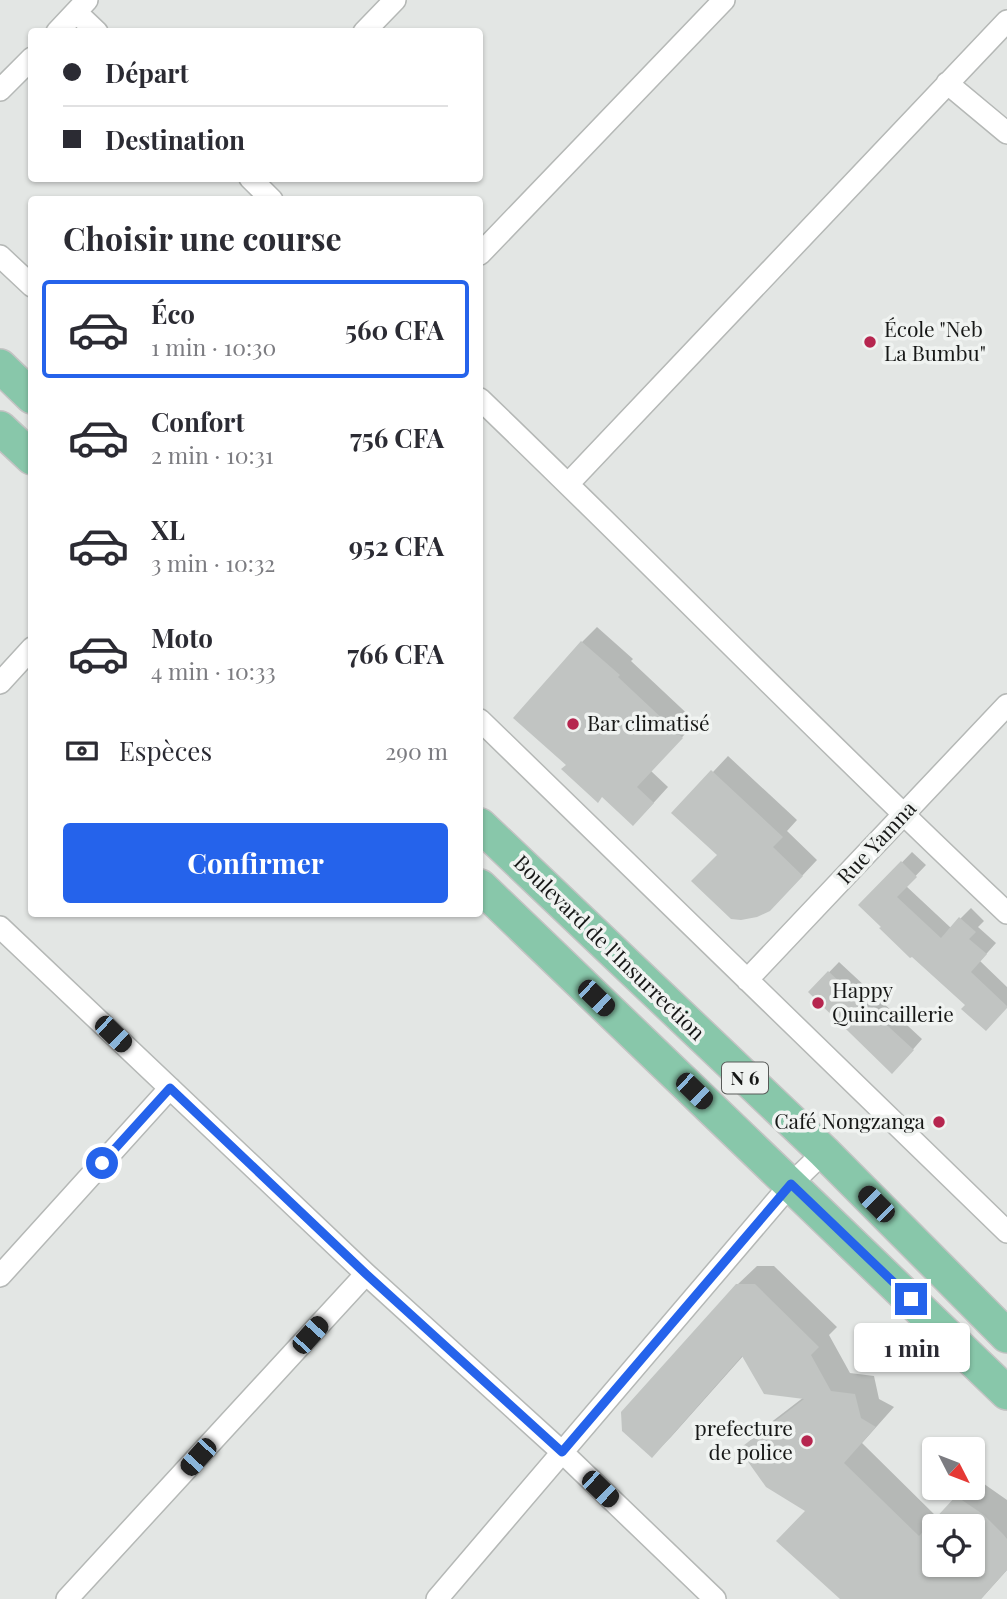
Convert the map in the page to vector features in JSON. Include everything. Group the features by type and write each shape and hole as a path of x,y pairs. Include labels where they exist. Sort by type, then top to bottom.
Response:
{"main road":[{"path":"0,366 28,393"},
{"path":"0,428 28,454"},
{"name":"Boulevard de l'Insurrection","path":"483,828 824,1152 1007,1336"},
{"name":"N 6","path":"483,889 1007,1392"}],"street":[{"path":"368,28 394,0"},
{"path":"483,251 724,0"},
{"path":"61,28 82,6 95,28"},
{"path":"568,484 1007,21"},
{"path":"0,90 28,62"},
{"path":"947,83 1007,134"},
{"path":"254,182 268,196"},
{"path":"0,256 28,282"},
{"path":"483,402 903,816 1007,914"},
{"path":"0,683 28,652"},
{"name":"Rue Yamna","path":"747,980 1007,705"},
{"path":"483,723 1007,1232"},
{"path":"0,927 366,1274 562,1452 715,1599"},
{"path":"0,1276 170,1088"},
{"path":"437,1599 791,1184 824,1152"},
{"path":"67,1599 366,1274"}],"building":[{"path":"581,641 620,675 618,677 683,738 637,787 654,803 633,826 602,797 598,803 561,769 566,765 513,718"},
{"path":"711,770 783,837 773,847 803,876 770,911 757,917 731,919 691,881 717,855 671,813"},
{"path":"901,861 917,877 897,897 941,938 959,917 976,932 969,939 987,954 971,972 1007,1008 986,1031 961,1009 965,1005 910,958 858,905"},
{"path":"828,971 914,1050 892,1074 808,992"},
{"path":"736,1284 755,1284 819,1347 811,1355 831,1391 855,1394 861,1418 876,1427 844,1463 919,1536 922,1533 922,1577 985,1577 985,1516 1007,1539 1007,1570 981,1599 840,1599 776,1541 805,1511 766,1487 739,1449 804,1399 764,1394 742,1356 652,1458 622,1431 621,1412"},
{"path":"952,1500 962,1500 983,1514 939,1514"}],"place":[{"name":"École \"Neb La Bumbu\"","path":"870,342"},
{"name":"Bar climatisé","path":"573,724"},
{"name":"Happy Quincaillerie","path":"818,1003"},
{"name":"Café Nongzanga","path":"939,1122"},
{"name":"prefecture de police","path":"807,1441"}],"route":[{"path":"102,1163 170,1088 366,1274 562,1452 791,1184 911,1299"}]}
